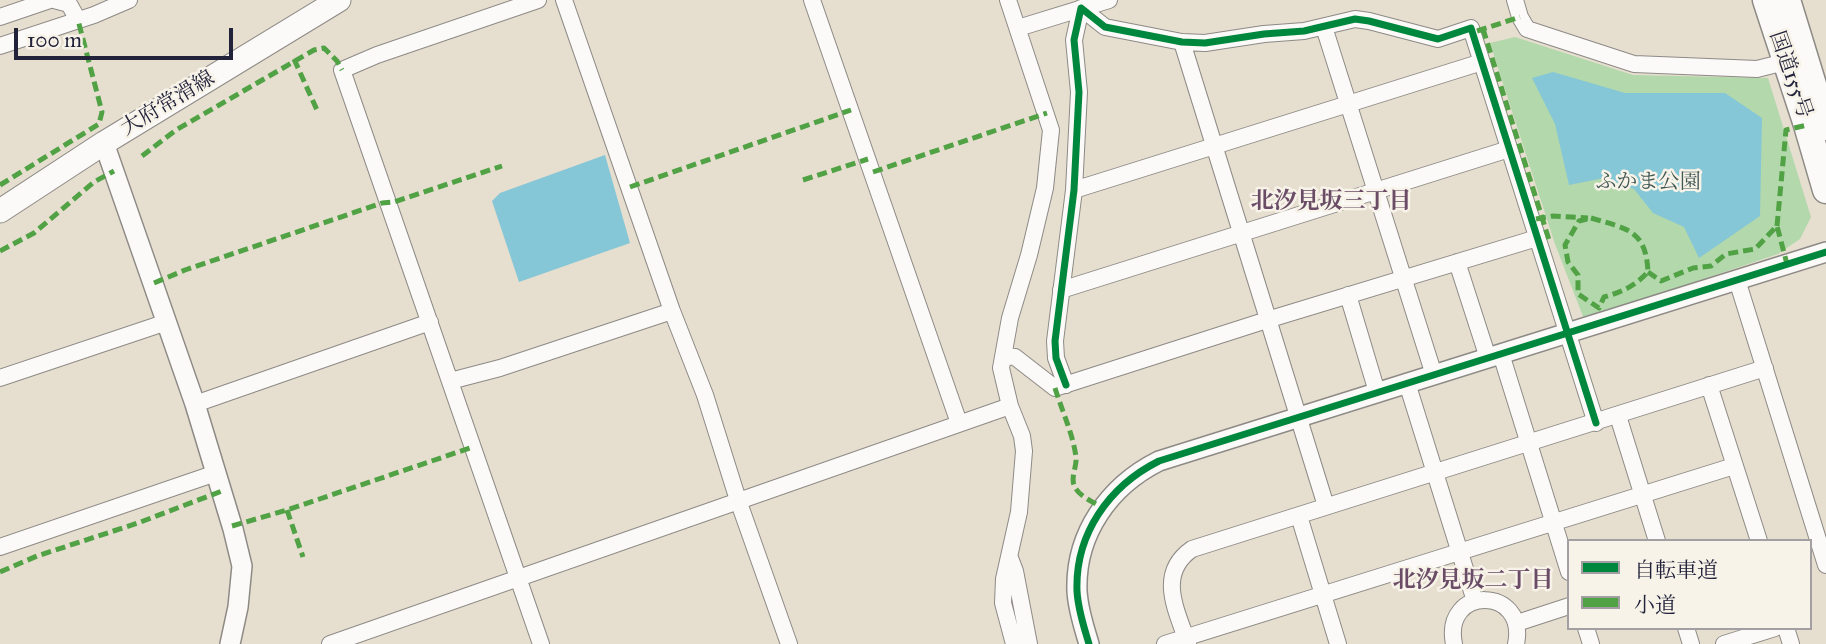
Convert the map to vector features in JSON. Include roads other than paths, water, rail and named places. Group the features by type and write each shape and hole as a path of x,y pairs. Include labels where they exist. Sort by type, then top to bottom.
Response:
{"highway":[{"name":"国道155号","path":"1766,0 1826,190"},
{"name":"国道155号","path":"1787,0 1826,127"}],"main road":[{"name":"大府常滑線","path":"0,211 104,143 339,0"}],"street":[{"path":"0,17 52,0 69,4 78,20"},
{"path":"0,46 129,0"},
{"path":"538,0 377,55 342,70 541,644"},
{"path":"564,0 672,311 705,395 738,500 789,644"},
{"path":"812,0 959,424"},
{"path":"1008,0 1051,130 1045,188 1010,318 1001,368 1024,451 1019,512 1004,579 1003,603 1014,644"},
{"path":"1018,28 1109,0"},
{"path":"1515,0 1520,17 1528,29 1634,64 1756,69 1785,62"},
{"path":"1081,8 1105,27 1181,42 1205,43 1324,27 1355,19 1438,39 1471,28 1596,423"},
{"path":"1066,385 1056,358 1055,341 1074,190 1079,104 1074,40 1081,8"},
{"path":"1324,27 1434,375"},
{"path":"1181,42 1326,506"},
{"path":"1074,190 1482,62"},
{"path":"104,143 195,404 242,566 238,607 230,644"},
{"path":"1061,290 1510,149"},
{"path":"1004,356 1015,357 1054,388 1537,238"},
{"path":"1089,644 1080,615 1077,591 1082,550 1089,529 1111,496 1140,471 1159,461 1826,251"},
{"path":"1457,262 1528,444 1567,566"},
{"path":"1737,280 1826,565"},
{"path":"1348,295 1377,392"},
{"path":"450,381 500,368 672,311"},
{"path":"0,378 167,322"},
{"path":"195,404 430,322"},
{"path":"1187,641 1170,586 1176,565 1182,556 1192,550 1765,368"},
{"path":"1407,383 1475,601"},
{"path":"1709,385 1758,539"},
{"path":"330,644 1010,406"},
{"path":"1618,416 1656,539"},
{"path":"1165,644 1187,641 1323,595 1734,466"},
{"path":"0,547 216,473"},
{"path":"1299,516 1338,644"},
{"path":"1010,558 1029,644"},
{"path":"1453,644 1453,623 1465,606 1475,601 1495,601 1505,606 1517,622 1516,644"},
{"path":"1517,622 1567,607"},
{"path":"1724,644 1769,630"}],"water":[{"path":"1553,72 1625,93 1725,93 1762,118 1760,216 1699,258 1684,227 1653,213 1634,189 1604,178 1569,185 1555,124 1532,78"},
{"path":"605,155 630,243 519,282 492,201 500,193"}],"district":[{"name":"北汐見坂三丁目","path":"1331,202"},
{"name":"北汐見坂二丁目","path":"1473,581"}],"park label":[{"name":"ふかま公園","path":"1648,183"}]}
